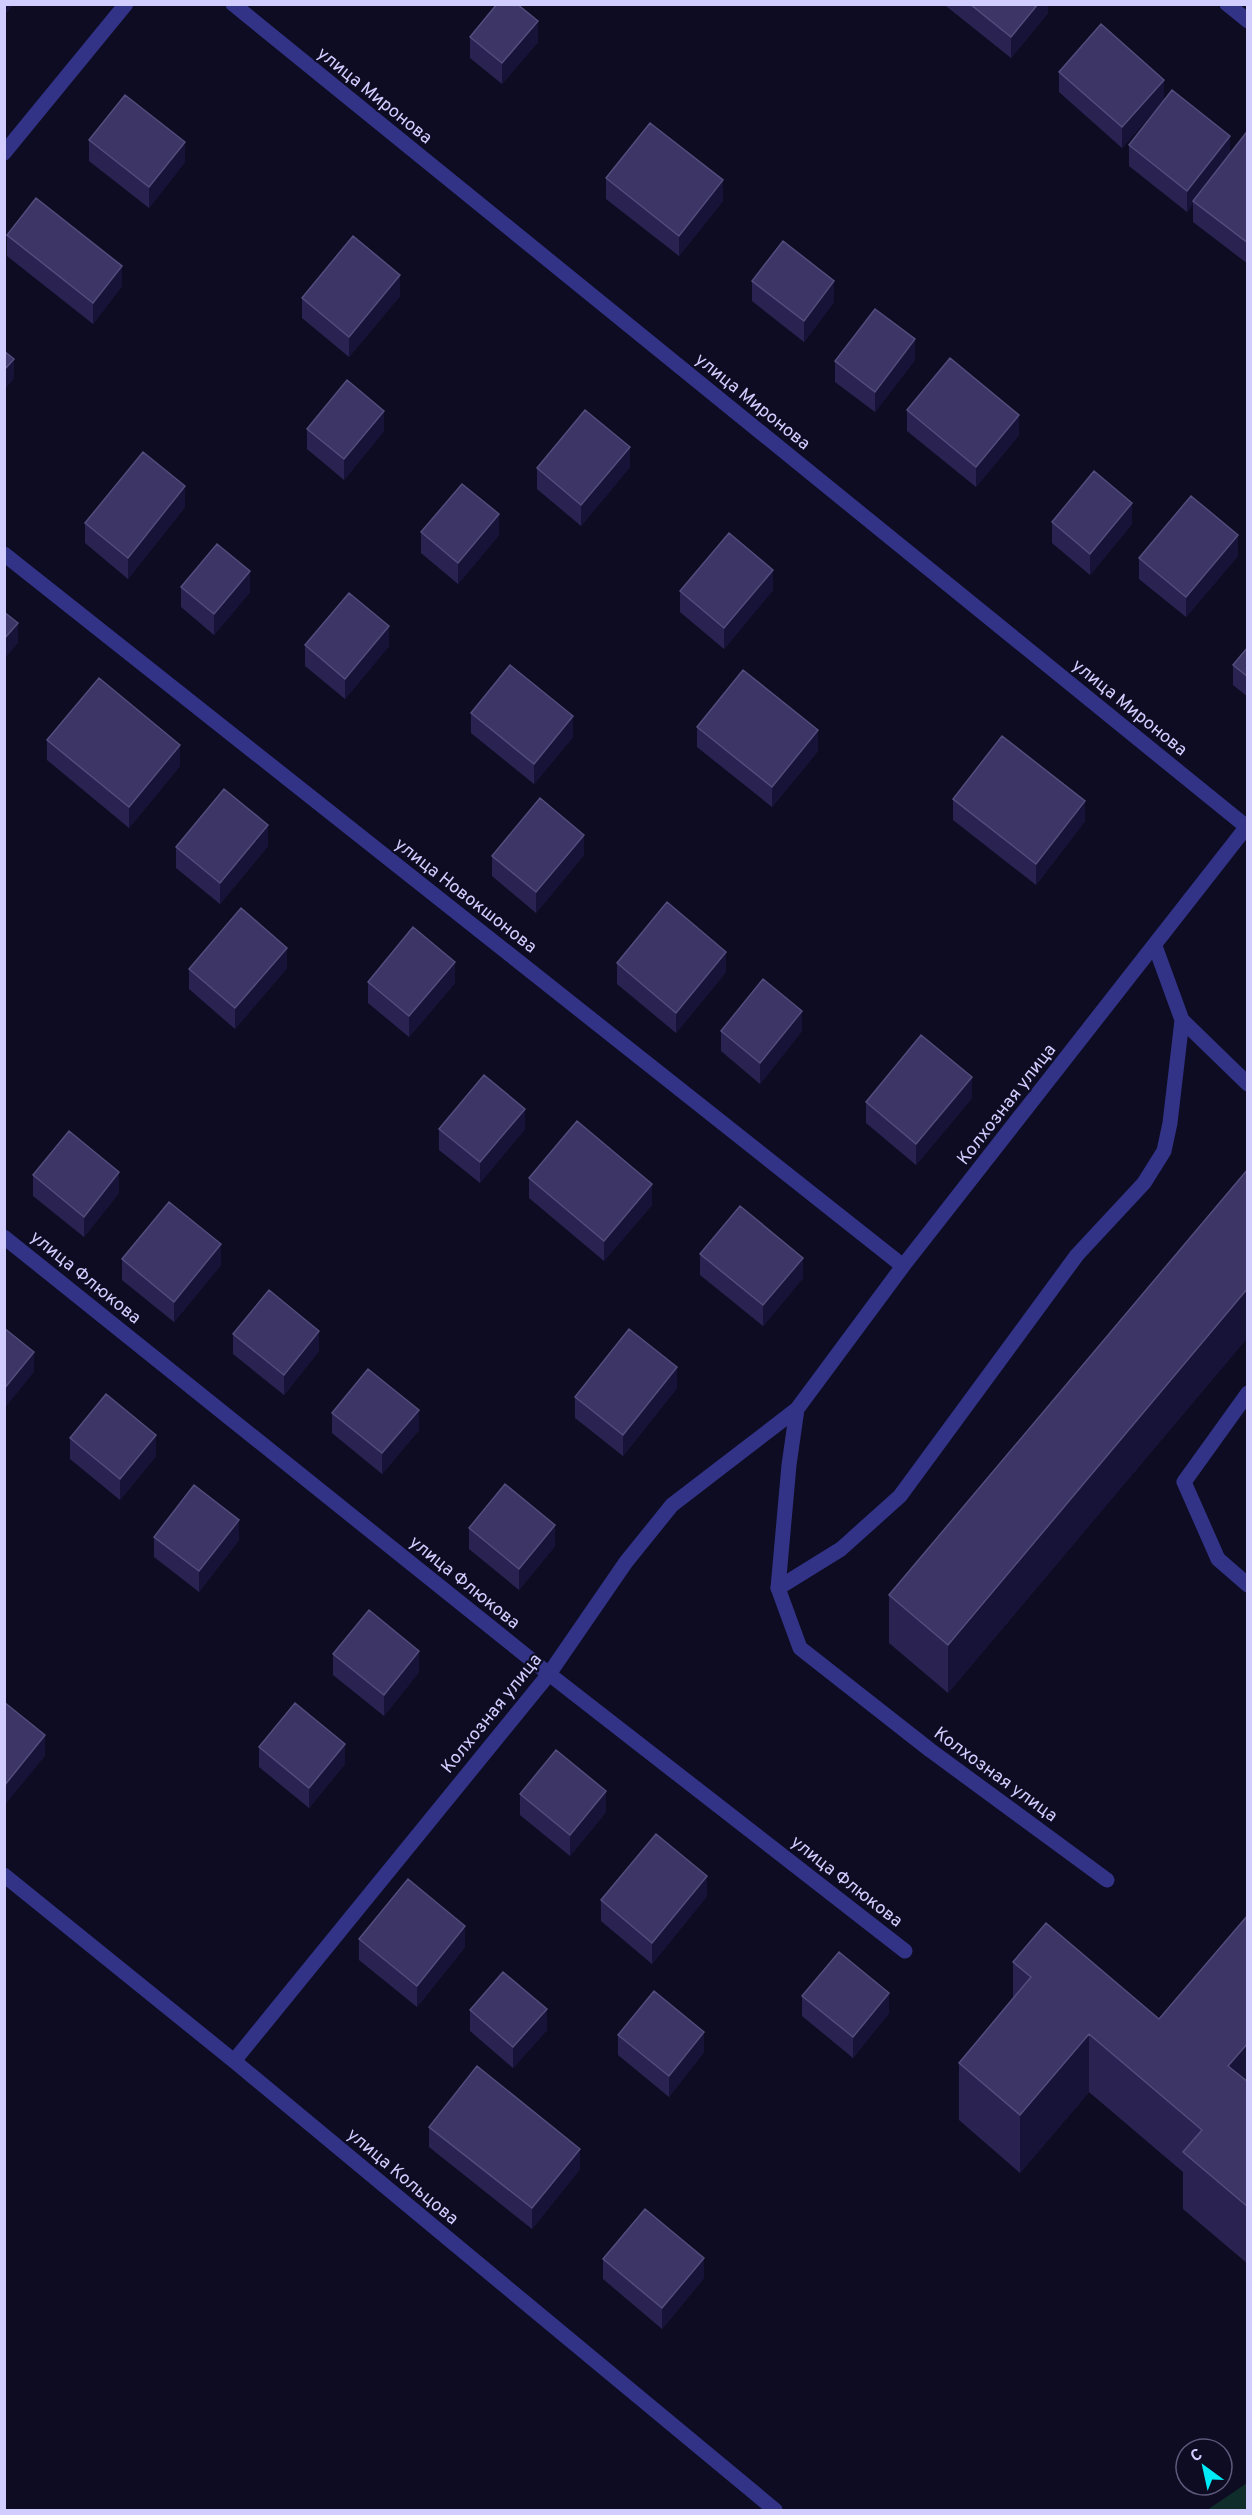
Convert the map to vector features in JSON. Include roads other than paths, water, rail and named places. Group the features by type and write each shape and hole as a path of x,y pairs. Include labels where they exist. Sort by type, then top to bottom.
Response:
{"street":[{"path":"4,153 126,4"},
{"name":"улица Миронова","path":"233,4 1247,826"},
{"path":"1227,4 1248,21"},
{"name":"улица Новокшонова","path":"4,554 903,1266"},
{"name":"Колхозная улица","path":"234,2061 549,1674 626,1562 672,1505 797,1409 903,1266 1247,826"},
{"path":"1155,946 1182,1020 1248,1084"},
{"path":"778,1588 841,1549 900,1496 1077,1255 1144,1183 1164,1151 1170,1123 1182,1020"},
{"name":"улица Флюкова","path":"4,1237 549,1674 905,1951"},
{"path":"1248,1393 1184,1482 1218,1559 1248,1585"},
{"name":"Колхозная улица","path":"797,1409 789,1465 778,1588 800,1648 930,1750 1107,1880"},
{"name":"улица Кольцова","path":"4,1875 234,2061 775,2511"}]}
